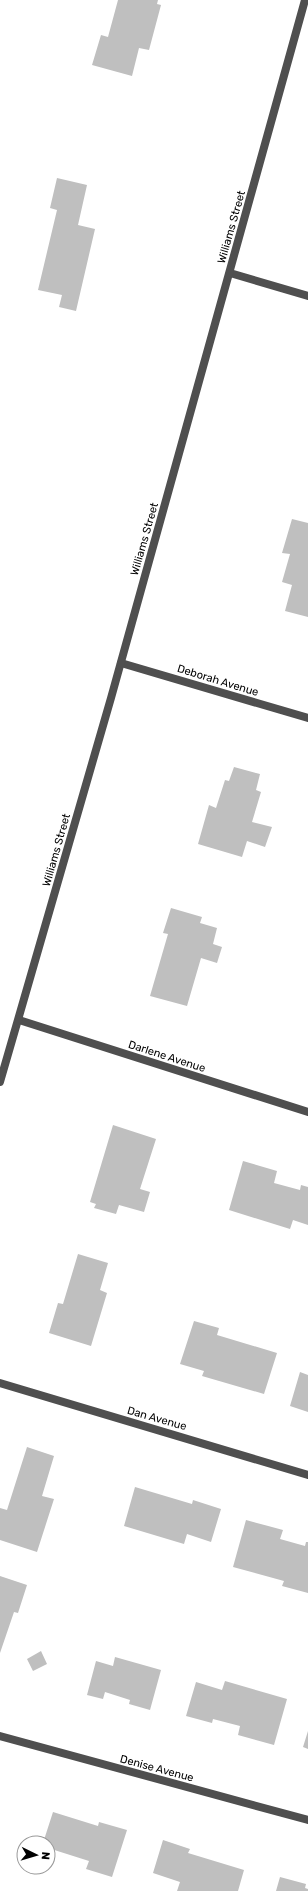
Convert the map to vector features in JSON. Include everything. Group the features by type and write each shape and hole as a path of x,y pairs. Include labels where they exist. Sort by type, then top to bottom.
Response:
{"street":[{"name":"Williams Street","path":"0,1082 121,663 305,0"},
{"path":"230,273 308,296"},
{"name":"Deborah Avenue","path":"121,663 308,718"},
{"name":"Darlene Avenue","path":"19,1020 308,1112"},
{"name":"Dan Avenue","path":"0,1383 308,1475"},
{"name":"Denise Avenue","path":"0,1736 308,1820"}],"building":[{"path":"118,0 158,0 157,4 161,5 149,50 139,48 132,76 92,65 101,35 108,37"},
{"path":"57,178 87,185 78,225 95,229 76,311 59,307 62,295 38,290 57,210 50,208"},
{"path":"292,519 308,523 308,617 285,611 292,585 282,582 290,554 282,553"},
{"path":"234,767 260,774 256,790 261,792 252,822 272,827 265,847 247,841 242,857 198,844 209,805 216,808 225,780 229,781"},
{"path":"171,908 202,917 200,923 217,928 213,944 222,947 217,963 201,958 187,1006 150,996 168,934 163,933"},
{"path":"113,1125 156,1139 140,1189 150,1192 144,1212 119,1205 116,1214 94,1208 96,1204 90,1202"},
{"path":"243,1161 277,1171 274,1183 300,1190 301,1185 308,1187 308,1225 293,1220 290,1229 229,1210"},
{"path":"78,1254 108,1263 100,1290 107,1293 91,1346 49,1333 58,1303 63,1304"},
{"path":"194,1321 219,1328 217,1335 277,1353 264,1394 202,1376 204,1371 180,1364"},
{"path":"300,1372 308,1375 308,1412 290,1406"},
{"path":"27,1447 54,1456 42,1496 54,1499 37,1552 0,1540 0,1508 7,1510"},
{"path":"135,1487 192,1504 193,1500 221,1509 211,1542 187,1534 184,1544 124,1526"},
{"path":"246,1520 283,1530 280,1539 305,1546 306,1542 308,1542 308,1593 282,1586 284,1581 233,1567"},
{"path":"0,1576 27,1585 18,1613 14,1612 0,1653"},
{"path":"41,1651 47,1664 33,1671 27,1659"},
{"path":"115,1657 161,1670 150,1710 129,1704 130,1700 105,1692 103,1699 87,1695 96,1661 113,1666"},
{"path":"225,1681 287,1699 274,1745 238,1735 240,1726 213,1719 212,1723 186,1716 196,1682 222,1690"},
{"path":"308,1731 308,1749 303,1747"},
{"path":"53,1812 98,1826 99,1822 127,1830 112,1877 86,1869 89,1861 56,1851 56,1835 46,1835"},
{"path":"163,1840 190,1849 188,1853 244,1870 238,1891 177,1891 180,1882 153,1873"},
{"path":"280,1877 306,1884 305,1888 308,1889 308,1891 276,1891"}]}
